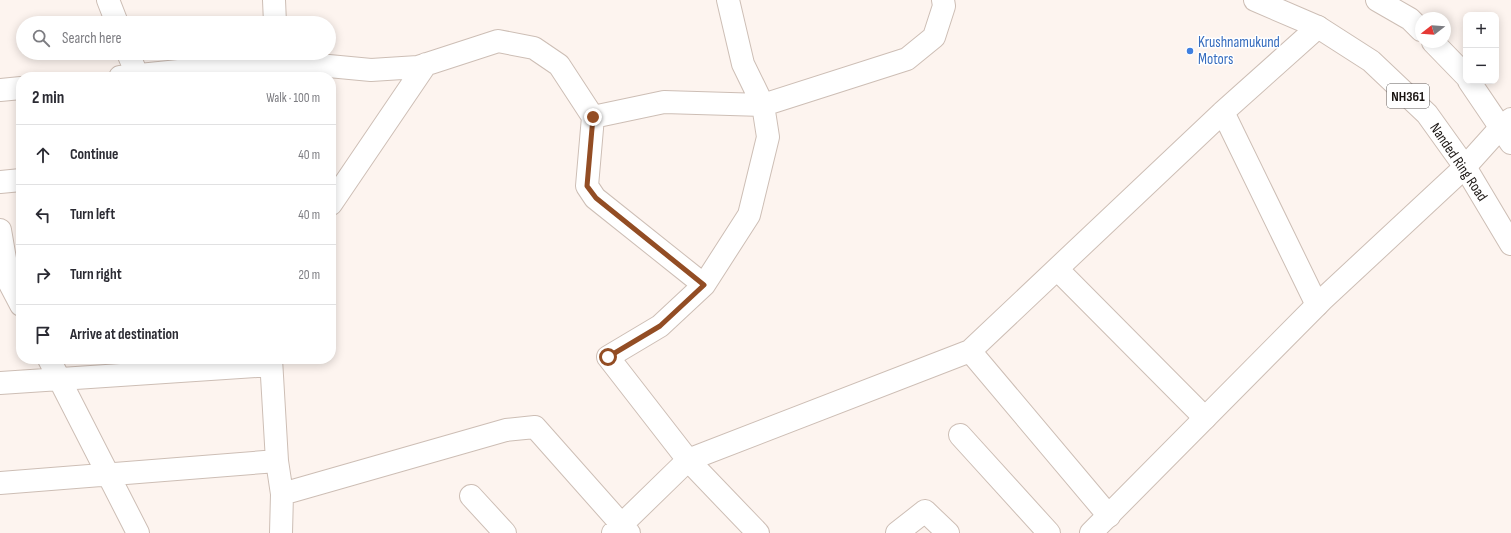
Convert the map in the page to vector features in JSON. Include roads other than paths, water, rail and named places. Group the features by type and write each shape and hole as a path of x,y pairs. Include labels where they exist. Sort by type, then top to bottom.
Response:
{"main road":[{"path":"108,0 114,16"},
{"path":"274,0 275,16"},
{"path":"728,0 744,64 763,105 768,137 749,215 704,285 660,326 608,357 688,460 758,533"},
{"path":"593,117 664,102 763,105 907,59 934,38 944,6 943,0"},
{"name":"Nanded Ring Road","path":"1256,0 1318,28 1377,66 1427,114 1465,167 1511,244"},
{"path":"1378,0 1410,19 1415,24"},
{"path":"282,494 506,430 535,427 622,530 688,460 970,351 1223,112 1318,28"},
{"path":"180,72 275,64 371,70 418,67 498,41 534,48 559,65 593,117 587,186 591,192 596,198 704,285"},
{"path":"1439,48 1463,73"},
{"path":"129,60 131,72"},
{"path":"336,197 426,64"},
{"path":"1091,533 1317,305 1465,167 1508,130 1471,84"},
{"path":"0,90 16,88"},
{"path":"1223,112 1317,305"},
{"path":"0,182 16,180"},
{"path":"0,230 8,281 16,295"},
{"path":"1056,269 1206,418"},
{"path":"970,351 1108,516"},
{"path":"52,364 138,533"},
{"path":"0,383 246,364"},
{"path":"271,364 277,461 282,494 281,533"},
{"path":"960,435 1049,533"},
{"path":"0,483 277,461"},
{"path":"470,496 505,533"},
{"path":"897,533 925,511 948,533"}],"place":[{"name":"Krushnamukund Motors","path":"1190,51"}]}
